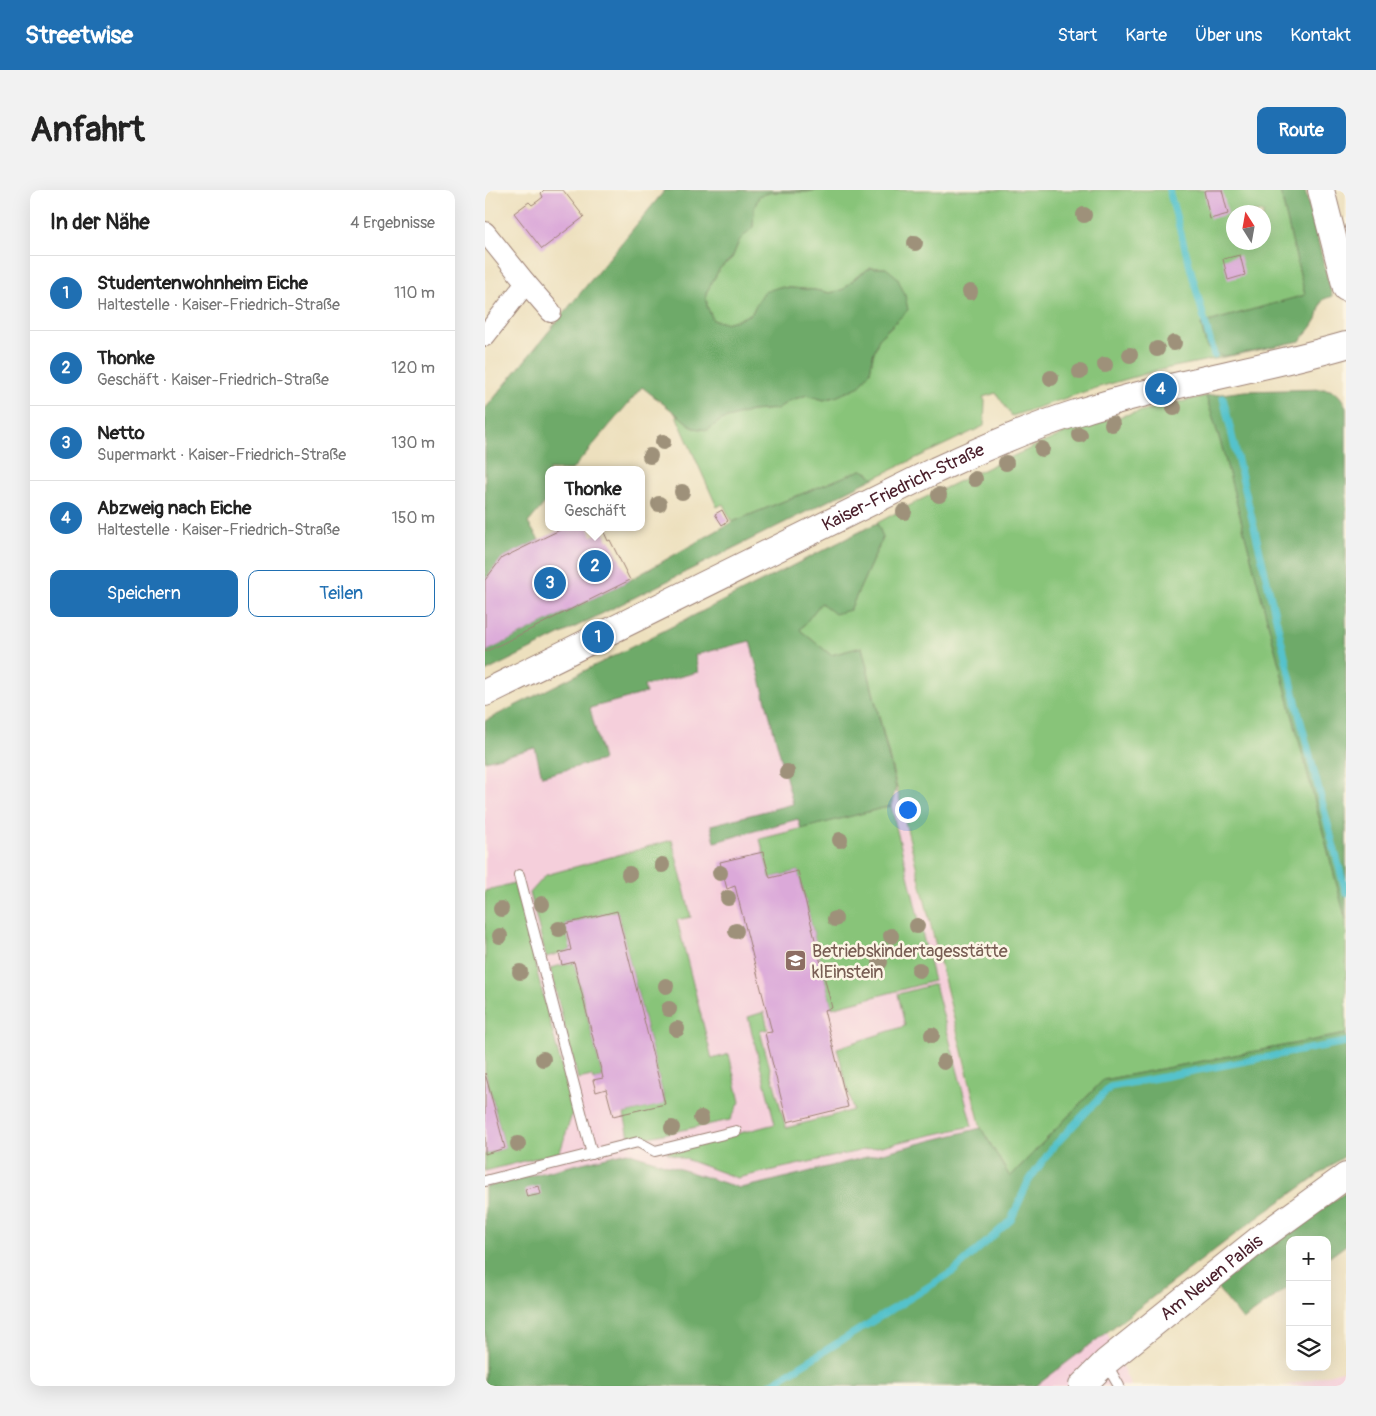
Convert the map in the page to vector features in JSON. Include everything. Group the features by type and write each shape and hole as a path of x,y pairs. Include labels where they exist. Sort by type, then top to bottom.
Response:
{"street":[{"path":"1321,190 1346,288"},
{"path":"485,232 551,312"},
{"path":"485,336 526,283"},
{"name":"Kaiser-Friedrich-Straße","path":"485,693 928,474 1005,438 1075,413 1125,398 1309,356 1346,345"},
{"name":"Am Neuen Palais","path":"1082,1386 1106,1362 1262,1237 1346,1176"}],"lane":[{"path":"519,875 591,1154"},
{"path":"485,1181 638,1142 655,1151 736,1131"},
{"path":"1106,1362 1119,1386"}],"shaded area":[{"path":"743,591 806,810 896,788 1010,1251 1058,1224 1131,1386 485,1386 485,721"},
{"path":"1346,1370 1346,1386 1284,1386"}],"green space":[{"path":"665,190 816,190 807,192 772,192 759,196 754,209 753,227 739,241 732,258 720,268 706,293 707,306 713,320 725,323 752,313 764,292 779,287 830,293 844,289 855,278 870,268 886,268 897,277 905,295 908,310 879,338 870,372 860,386 838,396 824,400 807,395 789,401 777,409 751,411 721,420 708,430 694,428 642,387 575,466 545,466 545,503 528,523 539,540 502,558 485,580 485,409"},
{"path":"816,190 1280,190 1305,295 1201,324 1207,344 1213,352 1234,355 1159,370 1099,387 1012,416 996,393 983,397 985,401 984,426 874,478 861,470 732,522 723,504 717,507 675,413 694,428 708,430 721,420 751,411 777,409 789,401 807,395 824,400 870,372 879,338 894,324 886,268 870,268 855,278 844,289 830,293 779,287 757,303 752,313 740,319 725,323 713,320 707,306 706,293 720,268 732,258 739,241 753,227 754,209 759,196 772,192 807,192"},
{"path":"1280,190 1305,190 1332,296 1324,299 1321,303 1317,319 1300,341 1221,356 1209,350 1206,346 1201,324 1305,295"},
{"path":"1326,389 1339,395 1346,407 1346,920 1222,447 1206,396 1245,391"},
{"path":"1206,396 1222,447 1346,920 1346,1034 1103,1080 1010,1177 981,1128 862,647 831,655 800,630 821,602 850,610 883,537 877,523 920,500 1067,432 1125,415"},
{"path":"861,470 874,478 485,672 485,652 630,580 732,522"},
{"path":"877,523 883,537 850,610 835,614 821,603 800,630 831,655 862,647 896,788 891,806 801,829 798,819 715,842 711,825 793,804 750,641 695,655 698,672 644,686 646,693 590,708 603,760 542,776 535,748 485,761 485,721"},
{"path":"891,806 934,981 832,1008 798,871 770,878 760,839"},
{"path":"672,840 691,917 677,920 712,1059 729,1054 740,1102 730,1120 630,1141 624,1114 665,1103 617,911 565,924 571,950 546,957 530,893 546,875"},
{"path":"514,883 573,1111 560,1152 485,1171 485,1154 505,1148 485,1071 485,891"},
{"path":"574,962 603,1078 593,1080 592,1076 578,1079 550,968"},
{"path":"935,984 972,1126 737,1178 666,1152 775,1124 748,1017 764,1012 768,1029 760,1031 786,1128 853,1110 837,1048 905,1026 898,994"},
{"path":"1346,1034 1346,1155 1250,1223 1036,1386 485,1386 485,1187 627,1152 740,1188 981,1128 1010,1177 1103,1080"},
{"path":"1346,1192 1346,1245 1331,1256 1331,1236 1286,1236 1286,1289 1243,1320 1215,1285"}],"building":[{"path":"544,190 563,190 584,217 542,249 514,213 529,202 532,205 538,201 543,197 541,193"},
{"path":"1222,190 1226,215 1210,219 1204,191"},
{"path":"1240,255 1245,275 1228,280 1223,259"},
{"path":"722,510 728,521 722,525 715,514"},
{"path":"558,531 590,531 592,536 603,531 630,580 485,652 485,580 502,558"},
{"path":"763,852 770,878 798,871 832,1008 824,1010 848,1107 787,1122 765,1033 772,1032 735,886 727,889 720,862"},
{"path":"617,911 665,1104 613,1116 606,1089 596,1092 593,1080 603,1078 574,962 562,965 559,953 571,950 565,924"},
{"path":"485,1073 505,1148 485,1154"},
{"path":"539,1186 541,1194 527,1197 525,1189"}],"waterway":[{"path":"1169,190 1214,355"},
{"path":"1223,398 1300,718 1346,893"},
{"path":"768,1386 954,1271 1011,1220 1028,1182 1053,1147 1110,1087 1346,1042"}],"place":[{"name":"Abzweig nach Eiche","path":"1161,389"},
{"name":"Thonke","path":"595,566"},
{"name":"Netto","path":"550,583"},
{"name":"Studentenwohnheim Eiche","path":"598,637"},
{"name":"Betriebskindertagesstätte klEinstein","path":"796,961"}]}
